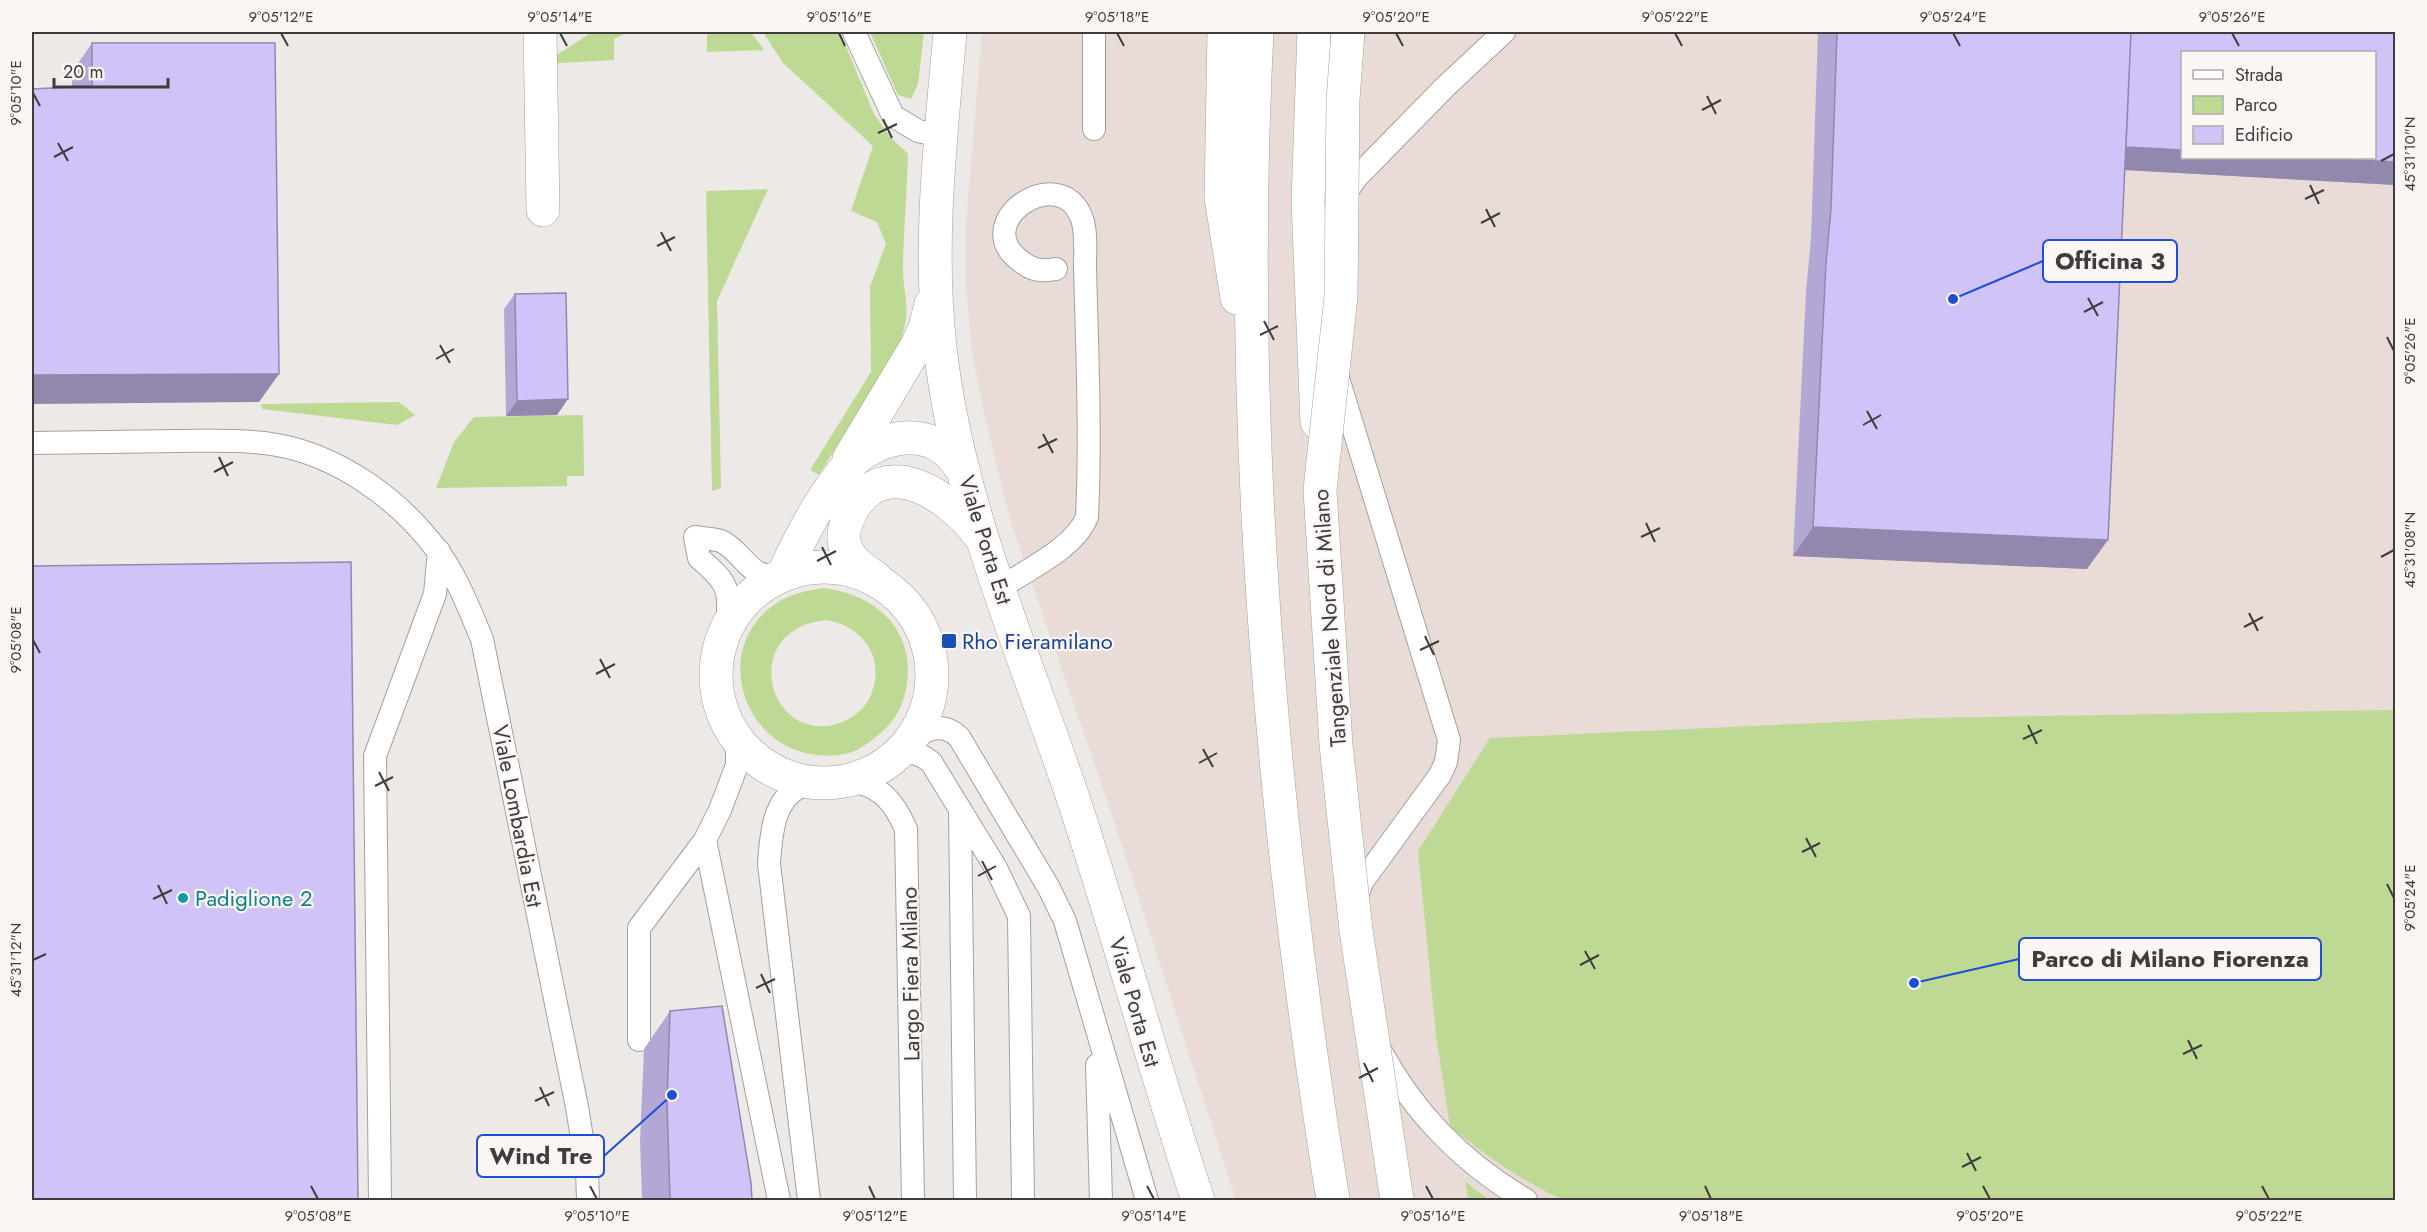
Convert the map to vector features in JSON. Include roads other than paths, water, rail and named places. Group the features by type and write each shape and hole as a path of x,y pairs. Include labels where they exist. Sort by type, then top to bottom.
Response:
{"main road":[{"path":"540,32 543,210"},
{"name":"Viale Porta Est","path":"950,32 936,203 935,279 940,348 964,472 983,541 1097,869 1160,1087 1198,1200"},
{"path":"1224,32 1221,197 1255,409"},
{"path":"1257,32 1253,297 1255,409 1264,615 1274,746 1296,950 1333,1200"},
{"name":"Tangenziale Nord di Milano","path":"1314,32 1308,201 1320,490 1336,744 1356,930 1397,1200"},
{"path":"1320,490 1341,296 1343,100 1348,32"},
{"path":"783,575 798,542 925,328 935,279"},
{"path":"841,473 878,444 906,437 942,447 964,472"},
{"path":"882,583 854,572 827,566 804,568 783,575 762,587 742,603 727,627 717,658 717,691 727,723 746,751 775,772 812,783 849,781 873,772 903,749 928,707 933,672 927,636 909,606 882,583 858,565 844,545 846,522 853,508 868,493 880,486 902,481 921,486 960,513 983,541"}],"lane":[{"path":"854,32 893,116 918,131 941,136"},
{"path":"1094,32 1094,129"},
{"path":"1504,32 1445,87 1356,178 1334,210 1324,236 1320,297 1339,381 1449,740 1446,762 1440,774 1362,882 1350,916 1347,935 1348,973 1360,1010 1400,1083 1446,1141 1498,1184 1526,1200"},
{"path":"1000,588 1068,545 1081,532 1087,517 1086,302 1082,216 1072,202 1058,195 1039,195 1017,205 1007,220 1006,238 1012,254 1027,266 1041,272 1056,269"},
{"name":"Viale Lombardia Est","path":"32,443 250,442 278,445 320,457 356,476 395,505 439,551 455,579 482,639 577,1107 587,1170 588,1200"},
{"path":"727,627 729,593 718,574 699,558 695,537 723,541 759,574 783,575"},
{"path":"380,1200 375,756 435,594 439,551"},
{"path":"639,1040 639,928 705,840 737,765 737,750 727,723"},
{"path":"903,749 938,727 946,727 959,737 1049,888 1065,921 1096,1033 1147,1200"},
{"path":"903,749 925,757 931,762 996,868 1019,916 1023,1200"},
{"name":"Largo Fiera Milano","path":"849,781 864,782 890,799 906,829 908,841 913,1200"},
{"path":"809,1200 768,864 770,841 780,805 792,789 812,783"},
{"path":"960,811 965,1200"},
{"path":"705,840 779,1200"},
{"path":"1096,1033 1101,1200"}],"place":[{"name":"Officina 3","path":"1953,299"},
{"name":"Rho Fieramilano","path":"949,641"},
{"name":"Padiglione 2","path":"183,898"},
{"name":"Parco di Milano Fiorenza","path":"1914,983"},
{"name":"Wind Tre","path":"672,1095"}]}
